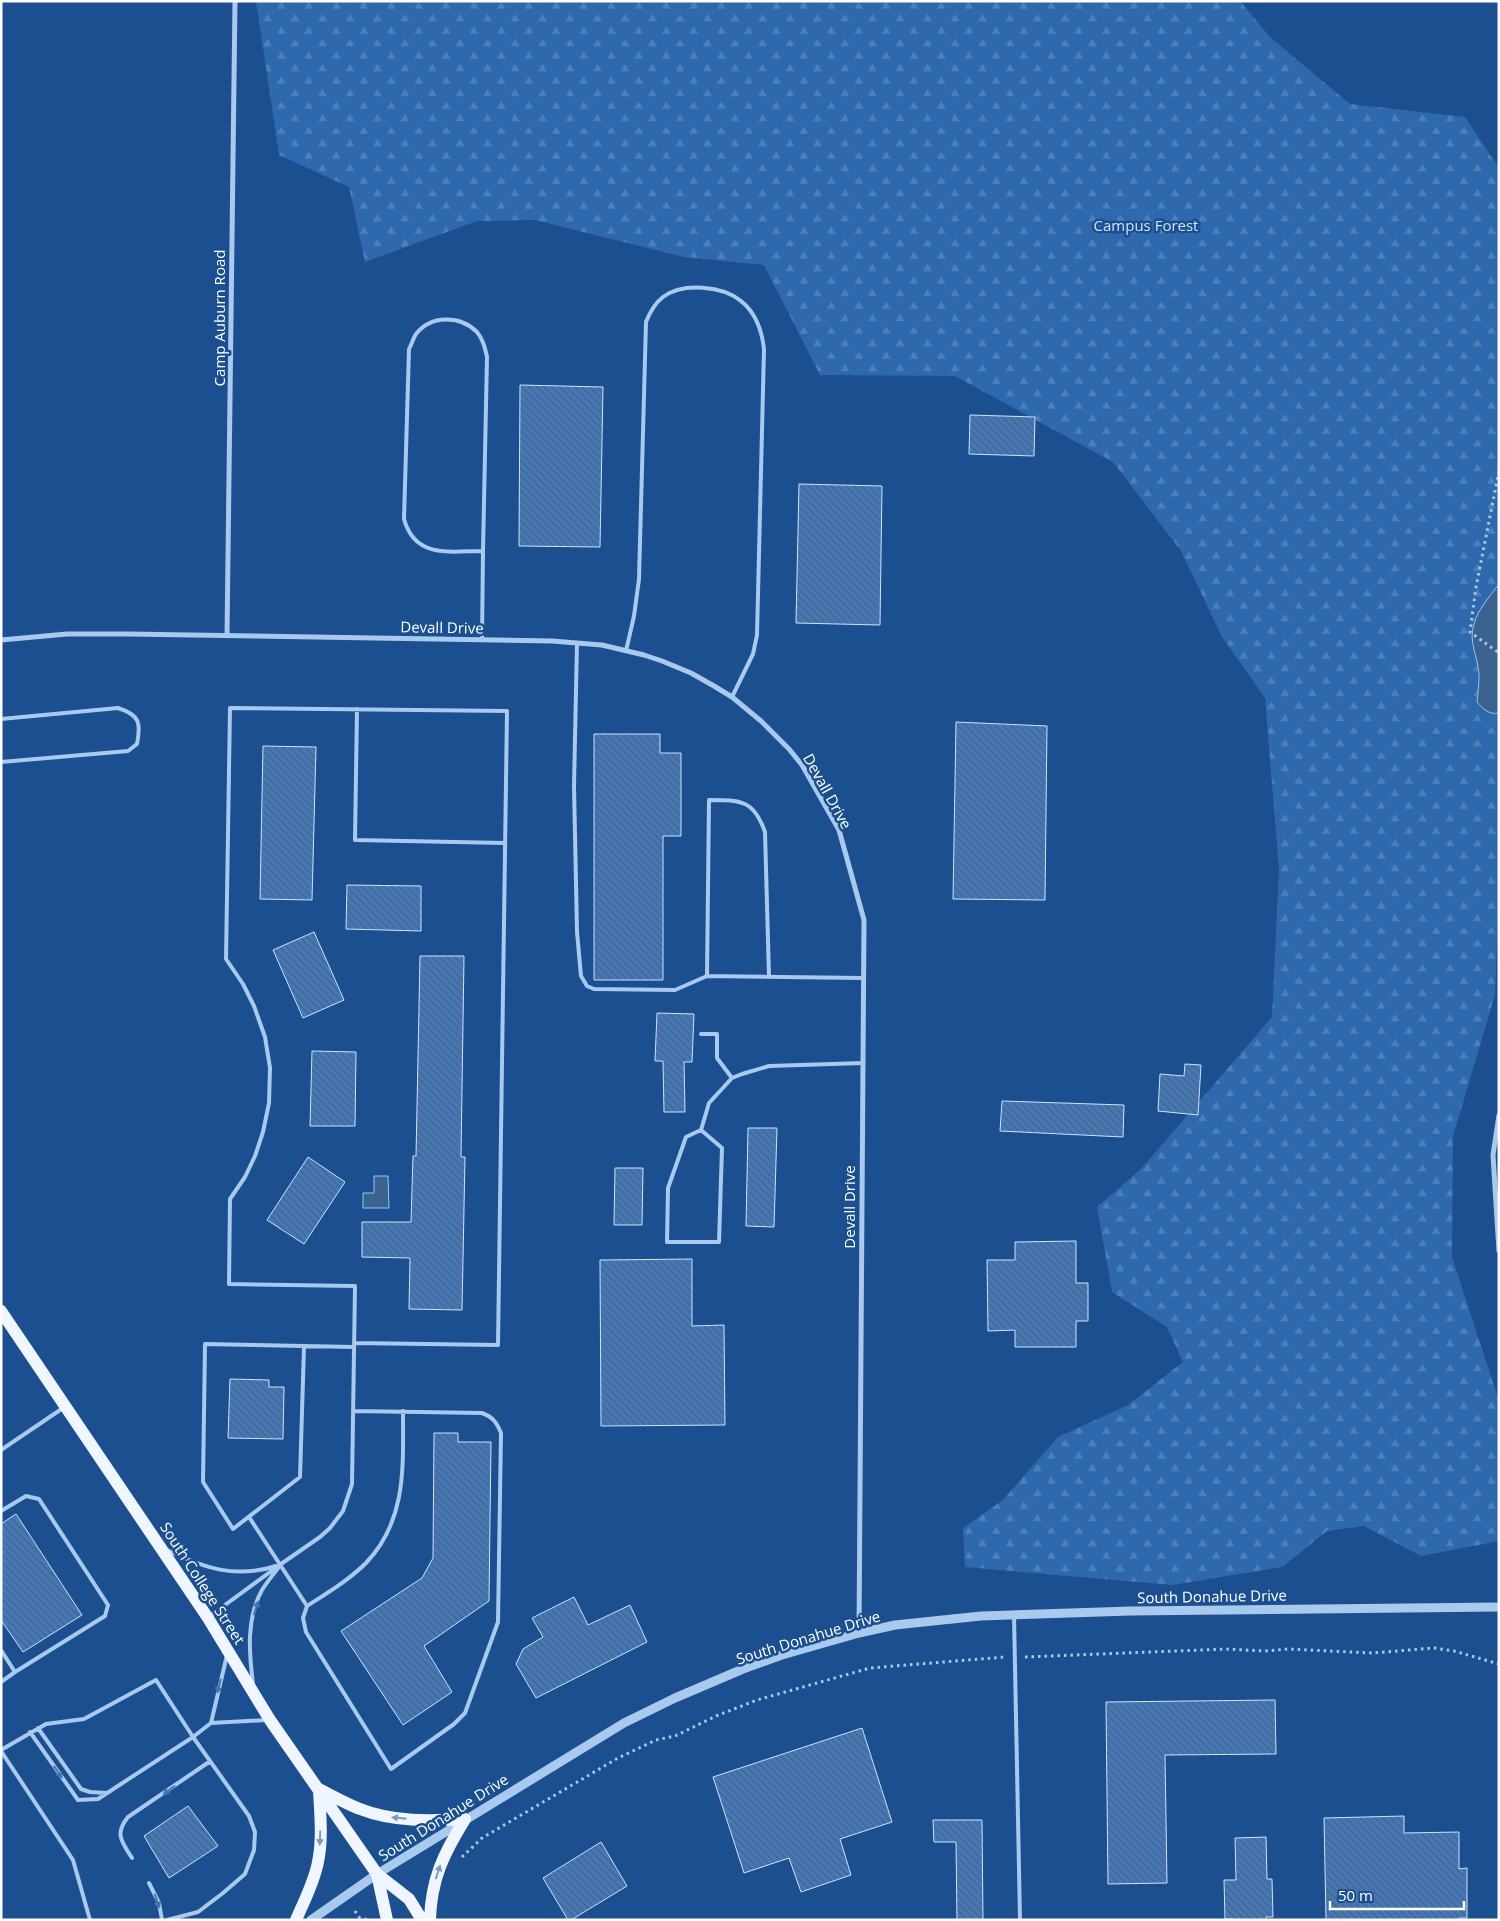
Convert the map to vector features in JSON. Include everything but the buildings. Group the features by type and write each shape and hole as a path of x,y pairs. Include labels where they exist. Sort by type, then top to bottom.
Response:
{"main road":[{"name":"South College Street","path":"1,1311 208,1618 270,1720 377,1874 409,1899 422,1920"},
{"path":"296,1920 312,1884 318,1863 320,1840 319,1789 360,1810 386,1817 436,1821 465,1819"},
{"path":"430,1920 433,1888 438,1872 446,1851 465,1819"},
{"name":"South College Street","path":"377,1874 387,1920"}],"street":[{"name":"Camp Auburn Road","path":"227,636 235,1"},
{"name":"Devall Drive","path":"1,640 67,634 552,641 602,646 644,655 690,673 732,697 789,748 802,765 838,830 864,920 859,1633"},
{"path":"1499,1115 1493,1155 1499,1251"},
{"name":"South Donahue Drive","path":"312,1920 377,1874 465,1819 585,1745 663,1703 782,1655 859,1633 895,1625 981,1616 1140,1611 1499,1607"}],"lane":[{"path":"626,651 634,616 639,579 646,322 656,304 673,291 695,289 720,291 741,301 755,317 764,349 757,635 753,654 732,697"},
{"path":"482,552 438,550 423,547 416,543 410,535 404,519 410,349 416,334 428,325 442,320 455,320 468,324 478,333 485,344 487,357 482,552 482,640"},
{"path":"577,643 574,786 577,932 581,976 586,986 594,989 676,990 708,976 863,978"},
{"path":"1,719 118,708 131,712 136,718 140,732 137,744 128,750 1,762"},
{"path":"208,1618 280,1564 320,1537 337,1520 343,1511 352,1484 354,1411 354,1345 355,1286 229,1284 230,1199 255,1156 263,1132 269,1103 270,1068 265,1037 254,1006 244,984 226,959 230,708 507,712 498,1345 354,1345 304,1347 204,1344 203,1482 233,1529 300,1477 304,1347"},
{"path":"357,709 355,840 505,843"},
{"path":"708,976 709,800 733,800 749,805 760,817 765,832 769,977"},
{"path":"701,1034 718,1034 717,1058 732,1078"},
{"path":"701,1130 722,1148 719,1242 667,1242 668,1188 686,1137 701,1130 709,1103 732,1078 768,1066 863,1063"},
{"path":"2,1449 64,1407"},
{"path":"354,1411 403,1411 482,1412 493,1418 501,1433 498,1622 465,1712 454,1724 392,1769 306,1632 303,1618 307,1606 351,1577 366,1563 387,1534 397,1512 401,1491 403,1411"},
{"path":"1,1510 26,1496 39,1498 108,1605 105,1616 1,1682"},
{"path":"249,1517 307,1606"},
{"path":"160,1547 199,1564 219,1570 239,1572 260,1571 280,1564"},
{"path":"253,1691 250,1656 252,1621 262,1591 280,1564"},
{"path":"1014,1615 1020,1920"},
{"path":"1,1650 15,1672"},
{"path":"211,1723 228,1650"},
{"path":"90,1920 73,1860 1,1751 46,1724 84,1719 156,1680 209,1762 249,1816 255,1832 254,1850 245,1874 198,1912 167,1920"},
{"path":"30,1732 78,1800 98,1799 193,1737 211,1723 270,1720"},
{"path":"38,1728 81,1789 90,1792 107,1793"},
{"path":"132,1858 121,1840 122,1824 209,1762"},
{"path":"148,1883 159,1903 162,1920"}],"path":[{"path":"1499,471 1476,587 1470,632 1499,653"},
{"path":"1022,1658 1226,1649 1265,1651 1288,1649 1372,1654 1434,1648 1454,1651 1499,1664"},
{"path":"455,1861 482,1838 618,1758 656,1740 675,1736 716,1716 757,1700 870,1668 1005,1657"},
{"path":"355,1911 361,1920"},
{"path":"365,1920 370,1916"}],"green space":[{"name":"Campus Forest","path":"256,1 1240,1 1270,37 1350,104 1465,117 1499,168 1499,584 1477,616 1472,641 1478,665 1478,691 1496,714 1499,713 1499,881 1495,995 1453,1136 1452,1257 1499,1401 1499,1541 1421,1556 1364,1526 1327,1531 1282,1567 1172,1585 965,1567 963,1528 1003,1500 1058,1437 1128,1405 1183,1362 1167,1327 1112,1292 1097,1207 1141,1169 1272,1017 1279,869 1265,698 1222,637 1181,551 1113,462 955,376 820,375 764,265 684,257 535,220 477,221 365,262 349,187 279,155"}],"shaded area":[{"path":"1499,584 1499,713 1492,713 1486,711 1477,702 1479,674 1472,630 1478,613"},
{"path":"374,1176 388,1176 389,1208 363,1208 363,1193 374,1193"}]}
